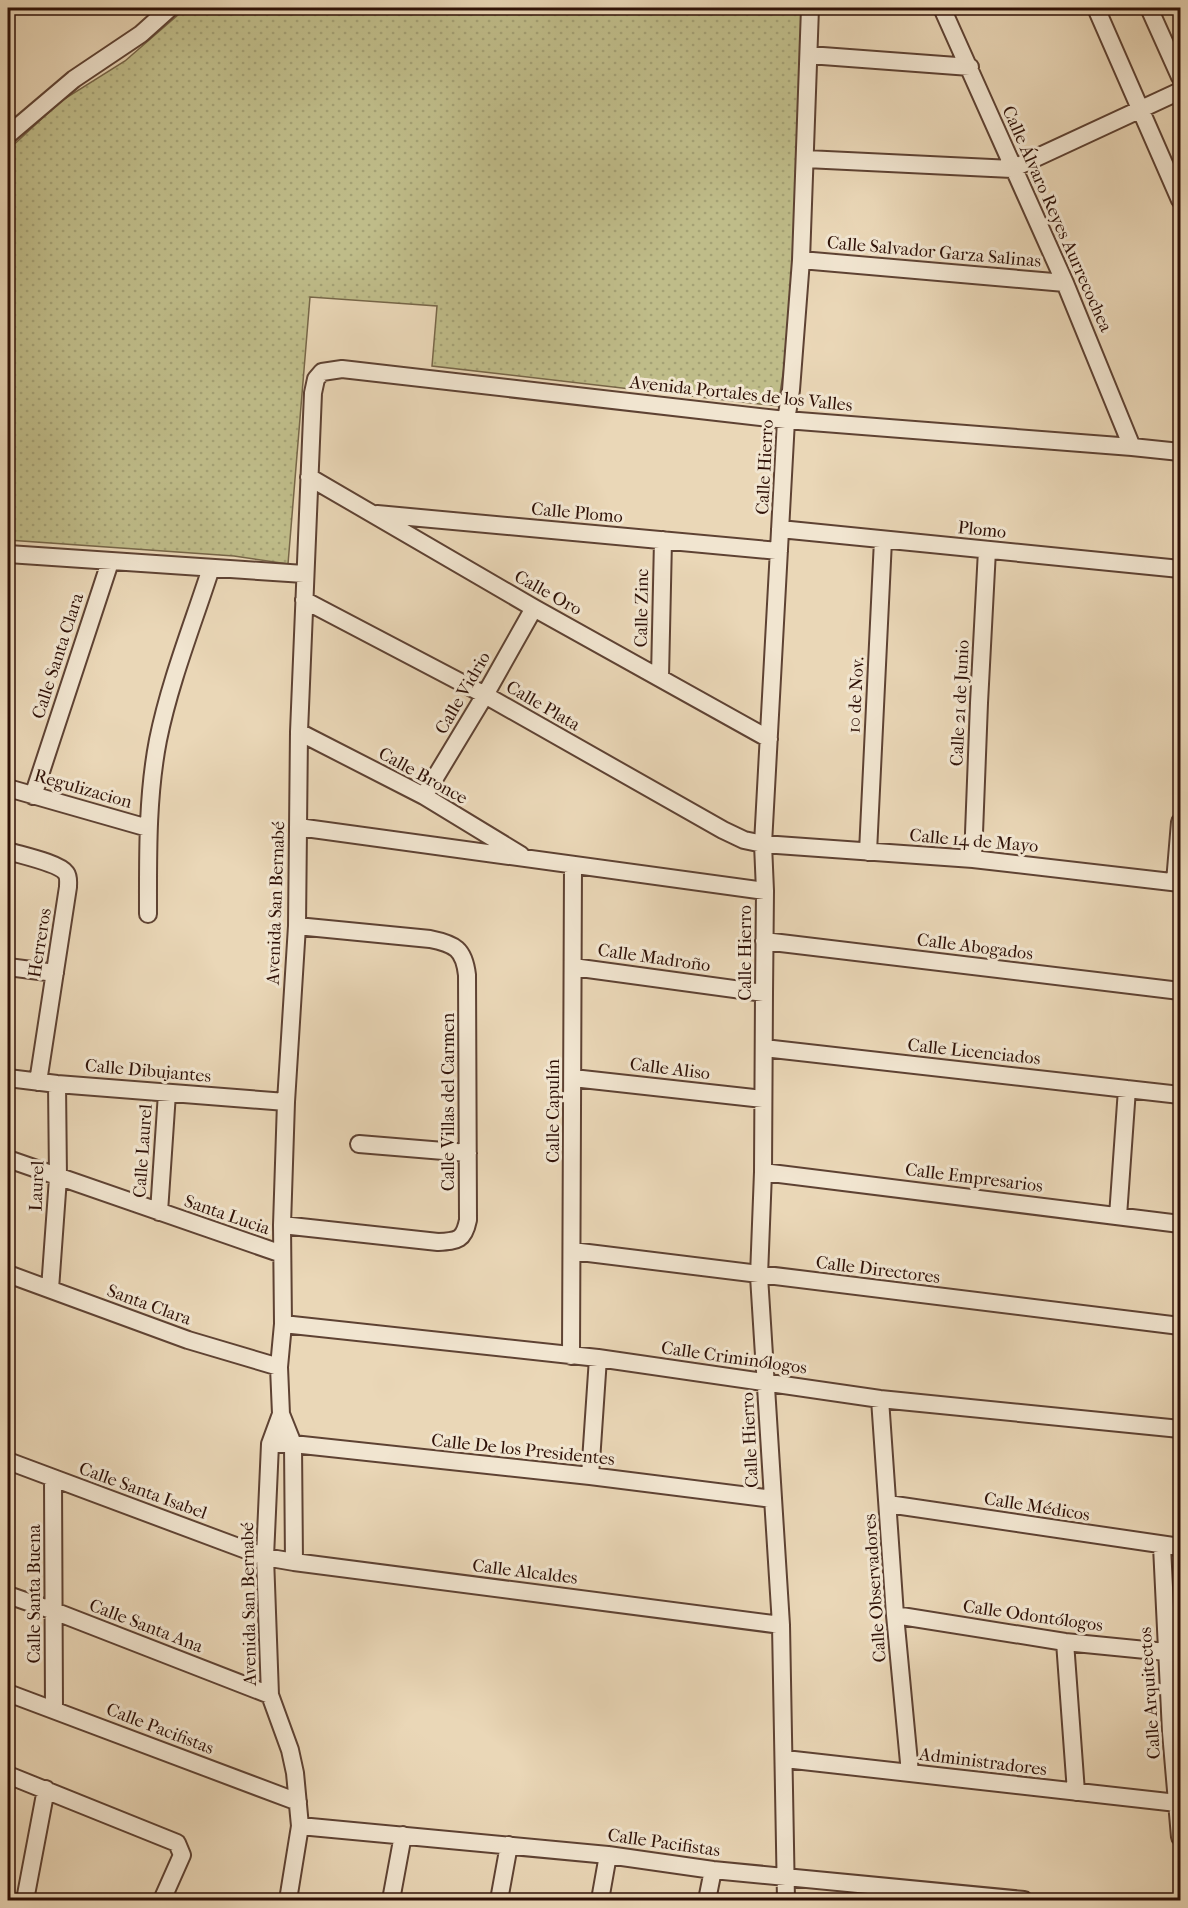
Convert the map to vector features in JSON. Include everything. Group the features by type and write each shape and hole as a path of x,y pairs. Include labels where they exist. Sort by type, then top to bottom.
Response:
{"street":[{"path":"8,135 74,79 141,34 170,8"},
{"name":"Calle Hierro","path":"786,1900 781,1625 759,1276 763,1172 765,891 763,844 786,420 791,390 801,260 810,8"},
{"name":"Calle Álvaro Reyes Aurrecochea","path":"942,8 970,67 1012,169 1065,283 1132,447"},
{"path":"1096,8 1180,200"},
{"path":"1149,8 1177,59 1180,77"},
{"path":"809,55 970,67"},
{"path":"806,159 1012,169 1180,91"},
{"name":"Calle Salvador Garza Salinas","path":"801,260 1065,283"},
{"name":"Avenida Portales de los Valles","path":"314,393 316,379 322,372 342,369 786,420 1180,452"},
{"name":"Avenida San Bernabé","path":"294,1562 293,1444 281,1414 279,1368 283,1324 282,1225 286,1102 297,926 299,732 304,574 314,393"},
{"name":"Calle Oro","path":"309,477 534,608 769,739"},
{"name":"Calle Plomo","path":"371,513 779,551"},
{"name":"Plomo","path":"780,529 1180,569"},
{"name":"Calle Zinc","path":"660,677 663,540"},
{"name":"10 de Nov.","path":"868,852 884,540"},
{"name":"Calle 21 de Junio","path":"973,859 987,550"},
{"path":"8,555 304,574"},
{"name":"Calle Santa Clara","path":"33,796 110,562"},
{"path":"148,914 148,828 158,740 167,703 211,568"},
{"name":"Calle Plata","path":"304,600 485,695 723,830 744,840 763,844"},
{"name":"Calle Vidrio","path":"424,796 534,608"},
{"name":"Calle Bronce","path":"299,732 424,796 527,858"},
{"name":"Regulizacion","path":"8,788 148,828"},
{"path":"1178,883 1180,822"},
{"name":"Calle Bronce","path":"298,827 765,891"},
{"name":"Calle 14 de Mayo","path":"763,844 973,859 1178,883"},
{"name":"Herreros","path":"8,851 55,866 64,871 68,877 38,1082"},
{"name":"Calle Capulín","path":"571,1356 573,866"},
{"name":"Calle Villas del Carmen","path":"282,1225 451,1242 461,1238 466,1232 468,1220 467,975 460,951 448,942 430,939 297,926"},
{"name":"Calle Abogados","path":"764,941 1180,991"},
{"path":"8,967 55,973"},
{"name":"Calle Madroño","path":"573,967 764,993"},
{"name":"Calle Licenciados","path":"764,1048 1180,1095"},
{"name":"Calle Dibujantes","path":"8,1078 286,1102"},
{"name":"Calle Aliso","path":"573,1078 763,1100"},
{"name":"Laurel","path":"50,1289 58,1178 57,1084"},
{"path":"1118,1216 1127,1089"},
{"name":"Calle Laurel","path":"159,1212 167,1093"},
{"path":"359,1144 468,1153"},
{"name":"Santa Lucia","path":"8,1159 282,1254"},
{"name":"Calle Empresarios","path":"763,1172 1180,1224"},
{"name":"Calle Directores","path":"572,1251 759,1276 1180,1326"},
{"name":"Santa Clara","path":"8,1274 188,1340 279,1368"},
{"name":"Calle Criminólogos","path":"283,1324 598,1358 880,1400 1180,1429"},
{"path":"590,1476 598,1358"},
{"name":"Calle Observadores","path":"880,1400 910,1773"},
{"name":"Avenida San Bernabé","path":"281,1414 270,1444 265,1557 270,1695 290,1750 300,1826 288,1900"},
{"name":"Calle De los Presidentes","path":"270,1444 293,1444 590,1476 772,1499"},
{"name":"Calle Santa Isabel","path":"8,1461 265,1557"},
{"name":"Calle Santa Buena","path":"53,1479 54,1709"},
{"name":"Calle Médicos","path":"888,1504 1180,1547"},
{"name":"Calle Arquitectos","path":"1162,1546 1166,1652 1180,1837"},
{"name":"Calle Alcaldes","path":"265,1557 781,1625"},
{"name":"Calle Santa Ana","path":"8,1595 270,1695"},
{"name":"Calle Odontólogos","path":"896,1616 1065,1642 1166,1652"},
{"path":"1065,1642 1076,1792"},
{"name":"Calle Pacifistas","path":"8,1693 298,1802"},
{"name":"Administradores","path":"784,1759 1177,1803"},
{"path":"8,1775 177,1843 182,1855 162,1900"},
{"path":"25,1900 46,1789"},
{"name":"Calle Pacifistas","path":"300,1826 608,1855 713,1870 1024,1900"},
{"path":"392,1900 403,1835"},
{"path":"499,1900 509,1845"},
{"path":"600,1900 608,1855"},
{"path":"708,1900 713,1870"}],"shaded area":[{"path":"186,8 808,8 787,348 778,406 432,366 437,306 310,297 288,564 234,556 8,540 8,150 61,101 125,61"}]}
